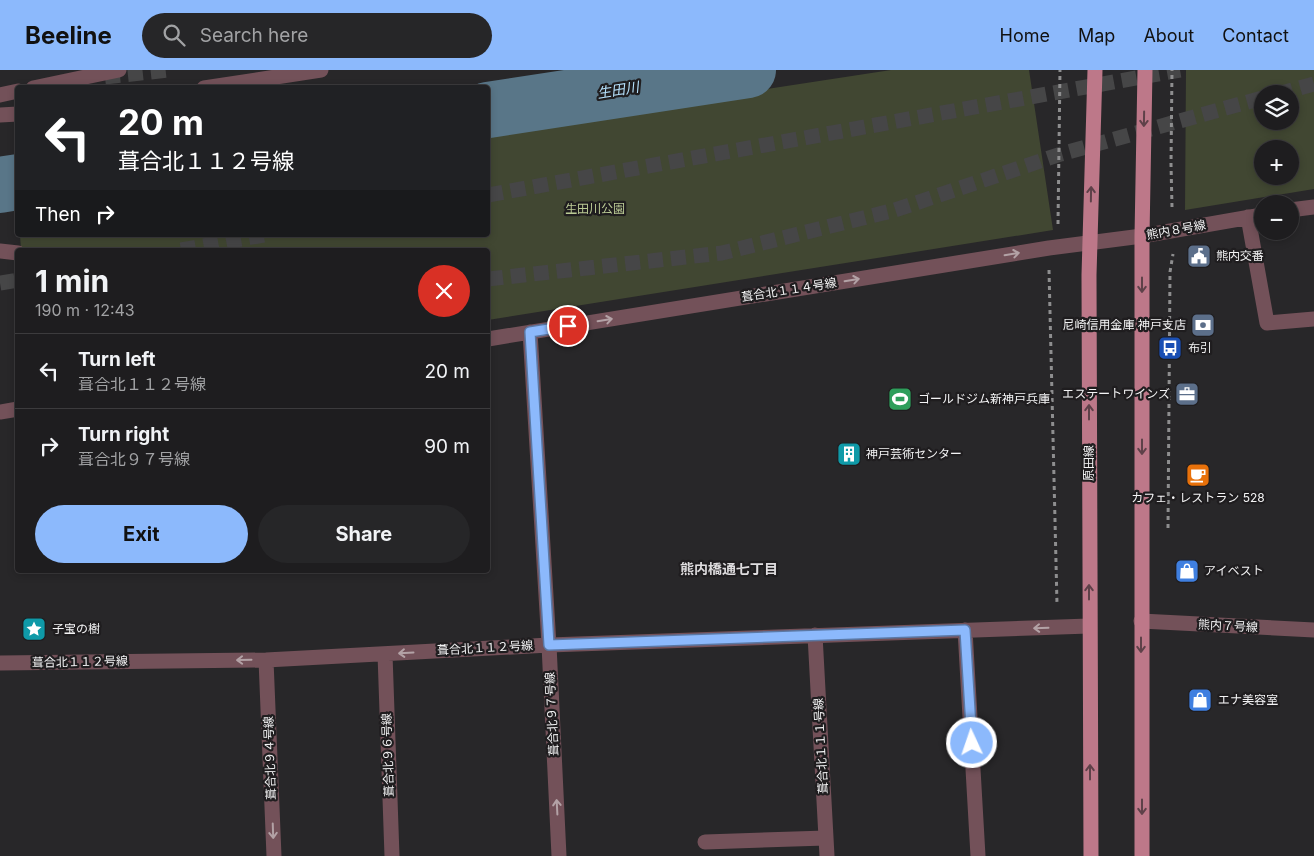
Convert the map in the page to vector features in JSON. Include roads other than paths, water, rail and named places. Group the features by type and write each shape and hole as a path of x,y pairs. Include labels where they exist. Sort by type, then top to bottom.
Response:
{"main road":[{"name":"原田線","path":"1091,856 1089,626 1090,243 1095,70"},
{"path":"1142,856 1142,236 1145,70"}],"street":[{"path":"47,85 119,70"},
{"path":"224,85 322,70"},
{"path":"0,95 15,92"},
{"path":"0,116 15,114"},
{"path":"1299,208 1314,206"},
{"name":"熊内８号線","path":"1090,243 1254,216"},
{"path":"1258,240 1267,323 1314,319"},
{"name":"葺合北１１４号線","path":"490,338 1090,243"},
{"path":"0,251 15,253"},
{"name":"葺合北９７号線","path":"530,332 549,645 559,856"},
{"path":"0,412 15,410"},
{"name":"熊内７号線","path":"1141,621 1314,630"},
{"name":"葺合北１１２号線","path":"0,663 266,660 549,645 1089,626"},
{"path":"965,630 978,856"},
{"name":"葺合北１１１号線","path":"815,635 827,856"},
{"name":"葺合北９６号線","path":"384,654 392,856"},
{"name":"葺合北９４号線","path":"266,660 274,856"},
{"path":"705,842 826,838"}],"waterway":[{"name":"生田川","path":"490,110 748,70"},
{"name":"生田川","path":"0,185 15,182"}],"tunnel":[{"path":"105,77 169,70"},
{"path":"490,195 1180,70"},
{"path":"1299,88 1314,84"},
{"path":"490,279 722,253 895,210 1061,154 1254,100"},
{"path":"192,248 253,237"},
{"path":"0,283 15,280"}],"place":[{"name":"熊内交番","path":"1199,256"},
{"name":"尼崎信用金庫 神戸支店","path":"1203,325"},
{"name":"布引","path":"1170,348"},
{"name":"エステートワインズ","path":"1187,394"},
{"name":"ゴールドジム新神戸兵庫","path":"900,399"},
{"name":"神戸芸術センター","path":"849,454"},
{"name":"カフェ・レストラン 528","path":"1198,475"},
{"name":"アイベスト","path":"1187,571"},
{"name":"子宝の樹","path":"34,629"},
{"name":"エナ美容室","path":"1200,700"}],"district":[{"name":"熊内橋通七丁目","path":"729,569"}],"park label":[{"name":"生田川公園","path":"595,209"}]}
